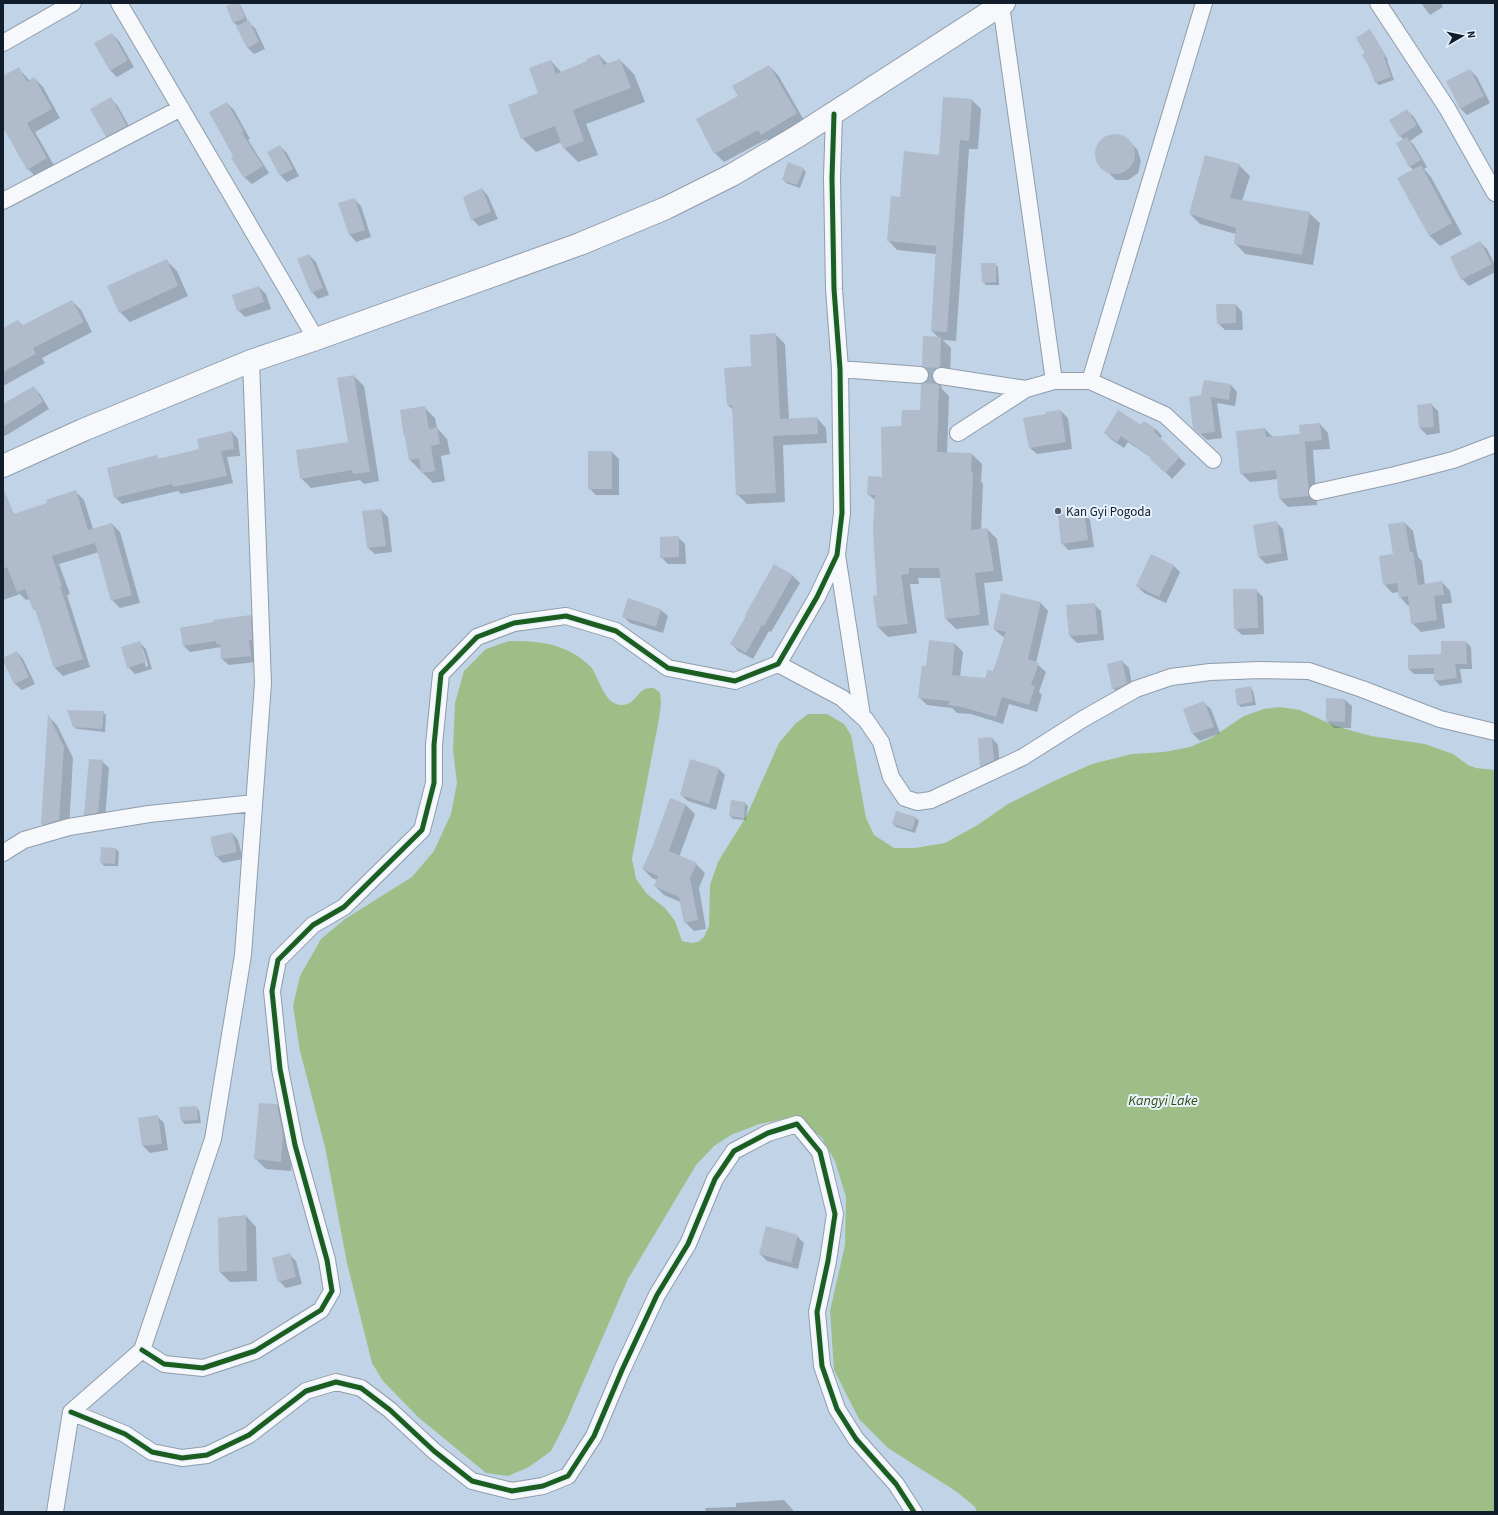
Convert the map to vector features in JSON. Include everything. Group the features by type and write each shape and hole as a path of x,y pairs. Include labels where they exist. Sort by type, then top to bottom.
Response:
{"highway":[{"path":"3,466 90,427 251,361 580,244 666,208 732,175 834,114 994,6"}],"street":[{"path":"3,43 73,3"},
{"path":"119,3 316,339"},
{"path":"1090,381 1204,3"},
{"path":"1378,3 1447,108 1495,193"},
{"path":"994,6 1054,381"},
{"path":"3,202 181,108"},
{"path":"834,114 832,178 834,281 840,369 842,513 838,555 862,716"},
{"path":"55,1512 71,1412 142,1350 213,1139 243,955 262,683 251,361"},
{"path":"840,369 920,375"},
{"path":"941,376 1026,389"},
{"path":"958,433 1026,389 1054,381 1090,381 1165,415 1213,460"},
{"path":"1317,492 1395,475 1453,460 1495,444"},
{"path":"142,1350 164,1364 204,1368 255,1351 321,1310 332,1291 327,1260 292,1130 280,1069 272,991 278,960 313,925 344,907 422,830 434,784 434,744 441,674 477,637 514,623 566,616 616,631 668,668 735,681 778,664 817,597 838,555"},
{"path":"778,664 842,698 862,716 881,742 891,777 905,798 917,802 931,800 1022,757 1083,719 1136,689 1171,677 1210,672 1260,670 1309,671 1362,688 1440,720 1495,732"},
{"path":"3,853 24,840 69,827 149,814 254,803"},
{"path":"71,1412 125,1434 152,1452 182,1458 207,1455 249,1435 306,1391 336,1382 361,1388 390,1410 434,1451 472,1481 512,1491 543,1486 568,1476 594,1436 622,1370 658,1295 688,1244 715,1179 734,1151 768,1133 797,1124 820,1152 835,1214 828,1261 817,1312 822,1366 837,1409 856,1439 896,1484 914,1512"}],"water":[{"name":"Kangyi Lake","path":"509,641 534,642 551,645 576,655 591,667 607,697 617,704 623,705 630,703 646,689 654,688 660,693 661,703 659,719 632,859 636,879 647,894 665,908 675,921 682,941 691,943 698,942 704,937 709,926 710,885 718,862 747,815 779,743 795,724 808,714 827,714 844,724 851,735 866,818 874,835 894,848 915,848 945,843 976,826 1008,804 1092,764 1132,754 1164,752 1190,747 1211,738 1244,716 1264,709 1280,707 1300,710 1335,726 1371,736 1425,744 1453,754 1468,765 1476,768 1495,770 1495,1512 977,1512 975,1507 957,1492 888,1448 859,1419 834,1370 830,1311 845,1245 846,1197 835,1161 822,1138 805,1125 784,1119 759,1124 731,1135 714,1146 696,1165 628,1279 565,1424 551,1451 529,1467 508,1476 486,1473 418,1417 383,1381 372,1363 347,1263 325,1147 300,1051 293,1006 300,976 321,939 345,919 412,877 434,851 451,814 457,783 453,750 455,703 464,671 486,649"}],"building":[{"path":"239,3 245,18 233,23 226,6"},
{"path":"249,20 259,42 247,48 236,26"},
{"path":"1370,29 1386,56 1384,57 1391,77 1375,83 1370,69 1362,55 1365,53 1356,38"},
{"path":"112,33 128,60 110,71 94,43"},
{"path":"599,54 603,65 620,59 631,88 573,110 584,141 563,149 555,126 521,139 508,105 538,93 529,68 551,60 556,74 587,61 587,59"},
{"path":"769,65 797,113 761,135 758,130 714,154 696,119 738,96 732,86"},
{"path":"19,67 27,82 34,77 52,109 27,123 47,158 27,170 3,127 3,76"},
{"path":"1470,69 1484,96 1460,109 1446,81"},
{"path":"111,97 127,126 106,137 90,109"},
{"path":"943,97 972,99 969,141 960,140 947,332 931,331 936,246 887,241 891,196 900,197 904,151 939,155"},
{"path":"227,102 244,132 242,133 263,166 244,178 231,158 233,156 209,112"},
{"path":"1407,109 1417,125 1399,137 1389,120"},
{"path":"1111,134 1119,134 1126,137 1132,143 1135,154 1132,165 1126,171 1119,174 1111,174 1104,171 1098,165 1095,158 1095,150 1098,143 1104,137"},
{"path":"1407,137 1421,160 1409,167 1396,143"},
{"path":"280,145 293,169 280,176 267,152"},
{"path":"1205,155 1240,164 1230,198 1310,212 1302,255 1234,244 1236,228 1189,214"},
{"path":"788,162 804,168 797,185 782,180"},
{"path":"1421,165 1452,223 1429,236 1397,178"},
{"path":"482,188 491,212 471,220 463,197"},
{"path":"355,198 365,230 349,235 338,203"},
{"path":"1480,241 1492,264 1461,280 1450,257"},
{"path":"309,254 323,288 311,293 297,259"},
{"path":"167,259 178,286 119,313 107,286"},
{"path":"981,263 996,263 996,282 982,283"},
{"path":"259,286 264,302 237,311 232,295"},
{"path":"72,300 84,322 33,348 36,354 3,372 3,328 18,320 21,326"},
{"path":"1216,304 1236,304 1236,323 1217,324"},
{"path":"776,333 780,419 817,417 818,434 773,436 776,493 736,495 732,405 727,405 724,368 751,366 750,335"},
{"path":"923,336 941,337 940,367 934,370 932,375 932,380 939,385 937,452 972,453 971,472 973,472 971,530 987,528 994,571 975,573 980,615 945,619 939,568 909,568 909,574 901,575 908,624 877,627 873,596 877,595 873,531 875,495 867,495 868,476 882,477 881,427 901,426 902,410 920,410 921,384 928,381 929,375 928,371 922,366"},
{"path":"354,375 370,472 353,474 352,470 300,479 296,450 348,442 337,378"},
{"path":"1204,380 1231,384 1229,400 1211,397 1215,432 1199,434 1193,428 1189,397 1201,395"},
{"path":"34,386 43,402 3,427 3,404"},
{"path":"1432,403 1434,427 1419,428 1417,405"},
{"path":"425,406 429,429 437,427 440,444 431,446 435,471 421,473 419,459 409,460 400,410"},
{"path":"1061,410 1066,442 1029,448 1023,418"},
{"path":"1118,410 1141,425 1144,421 1156,429 1154,432 1180,457 1165,473 1150,459 1151,457 1121,436 1117,442 1104,433"},
{"path":"1320,423 1322,440 1305,442 1309,496 1279,499 1276,470 1240,474 1236,431 1265,428 1266,437 1300,434 1299,425"},
{"path":"232,431 234,449 221,451 227,476 173,487 172,484 114,498 107,468 157,455 158,459 199,449 197,439"},
{"path":"588,451 612,451 612,489 588,489"},
{"path":"3,488 14,514 47,503 46,500 76,490 88,530 112,523 132,595 111,601 95,543 52,556 83,659 54,668 35,609 33,610 25,589 17,592 7,567 3,569"},
{"path":"381,509 386,546 367,548 362,511"},
{"path":"1084,512 1088,540 1061,544 1058,515"},
{"path":"1277,521 1282,553 1258,557 1253,525"},
{"path":"1405,522 1410,552 1413,552 1418,585 1442,581 1444,595 1434,596 1437,620 1411,624 1408,596 1399,598 1397,583 1383,585 1379,556 1393,554 1388,524"},
{"path":"679,536 679,557 660,558 660,537"},
{"path":"1151,554 1174,565 1159,597 1136,586"},
{"path":"774,564 793,575 764,626 762,625 746,653 730,644"},
{"path":"1233,589 1257,589 1258,628 1234,629"},
{"path":"1001,593 1041,602 1028,659 1039,663 1031,685 1035,686 1029,705 1002,697 996,717 962,707 948,705 949,701 918,698 922,666 926,666 929,640 955,643 952,675 985,678 988,670 993,671 1006,632 993,629"},
{"path":"628,598 661,609 656,627 622,617"},
{"path":"1095,603 1098,634 1069,636 1066,605"},
{"path":"251,615 252,640 249,640 251,656 221,659 220,644 216,644 216,641 183,646 180,628 214,622 213,620"},
{"path":"140,641 146,662 127,668 121,647"},
{"path":"1441,641 1466,641 1467,664 1455,664 1457,678 1434,681 1434,668 1408,669 1408,655 1441,654"},
{"path":"17,651 29,677 14,684 3,658"},
{"path":"1122,660 1127,683 1112,689 1107,664"},
{"path":"1251,686 1253,702 1237,705 1235,689"},
{"path":"1326,698 1345,699 1345,722 1326,721"},
{"path":"1204,701 1214,727 1192,734 1183,709"},
{"path":"67,710 104,711 102,729 73,727"},
{"path":"48,714 64,747 59,820 43,825 41,824"},
{"path":"992,737 994,760 980,767 978,738"},
{"path":"89,759 103,760 98,813 84,815"},
{"path":"690,759 719,768 709,804 680,795"},
{"path":"670,798 686,804 669,851 697,863 690,878 698,920 684,923 679,897 654,886 658,876 642,869 653,845"},
{"path":"731,800 745,802 744,818 729,816"},
{"path":"896,811 916,817 912,830 892,824"},
{"path":"232,832 237,852 215,857 210,837"},
{"path":"101,847 116,848 115,864 100,863"},
{"path":"259,1103 277,1104 283,1135 281,1162 254,1159"},
{"path":"197,1106 198,1120 181,1121 179,1107"},
{"path":"158,1115 162,1144 142,1146 138,1118"},
{"path":"246,1215 247,1271 219,1272 218,1218"},
{"path":"766,1226 798,1235 791,1263 759,1254"},
{"path":"290,1253 296,1277 278,1282 272,1258"}],"tunnel":[{"path":"920,375 941,376"}],"cycle path":[{"path":"142,1350 164,1364 203,1368 255,1351 321,1310 332,1291 327,1260 295,1145 280,1069 272,991 278,960 313,925 344,907 422,830 434,783 434,745 441,674 477,637 514,623 566,616 616,631 668,668 735,681 778,664 817,597 837,555 842,513 840,369 834,289 832,178 834,114"},
{"path":"71,1412 125,1434 152,1452 182,1458 207,1455 249,1435 306,1391 336,1382 361,1388 390,1410 434,1451 472,1481 512,1491 543,1486 568,1476 594,1436 622,1370 657,1295 688,1244 715,1179 734,1151 768,1133 797,1124 820,1152 835,1214 828,1261 817,1312 822,1366 837,1409 856,1439 896,1484 914,1512"}],"place":[{"name":"Kan Gyi Pogoda","path":"1058,511"}]}
